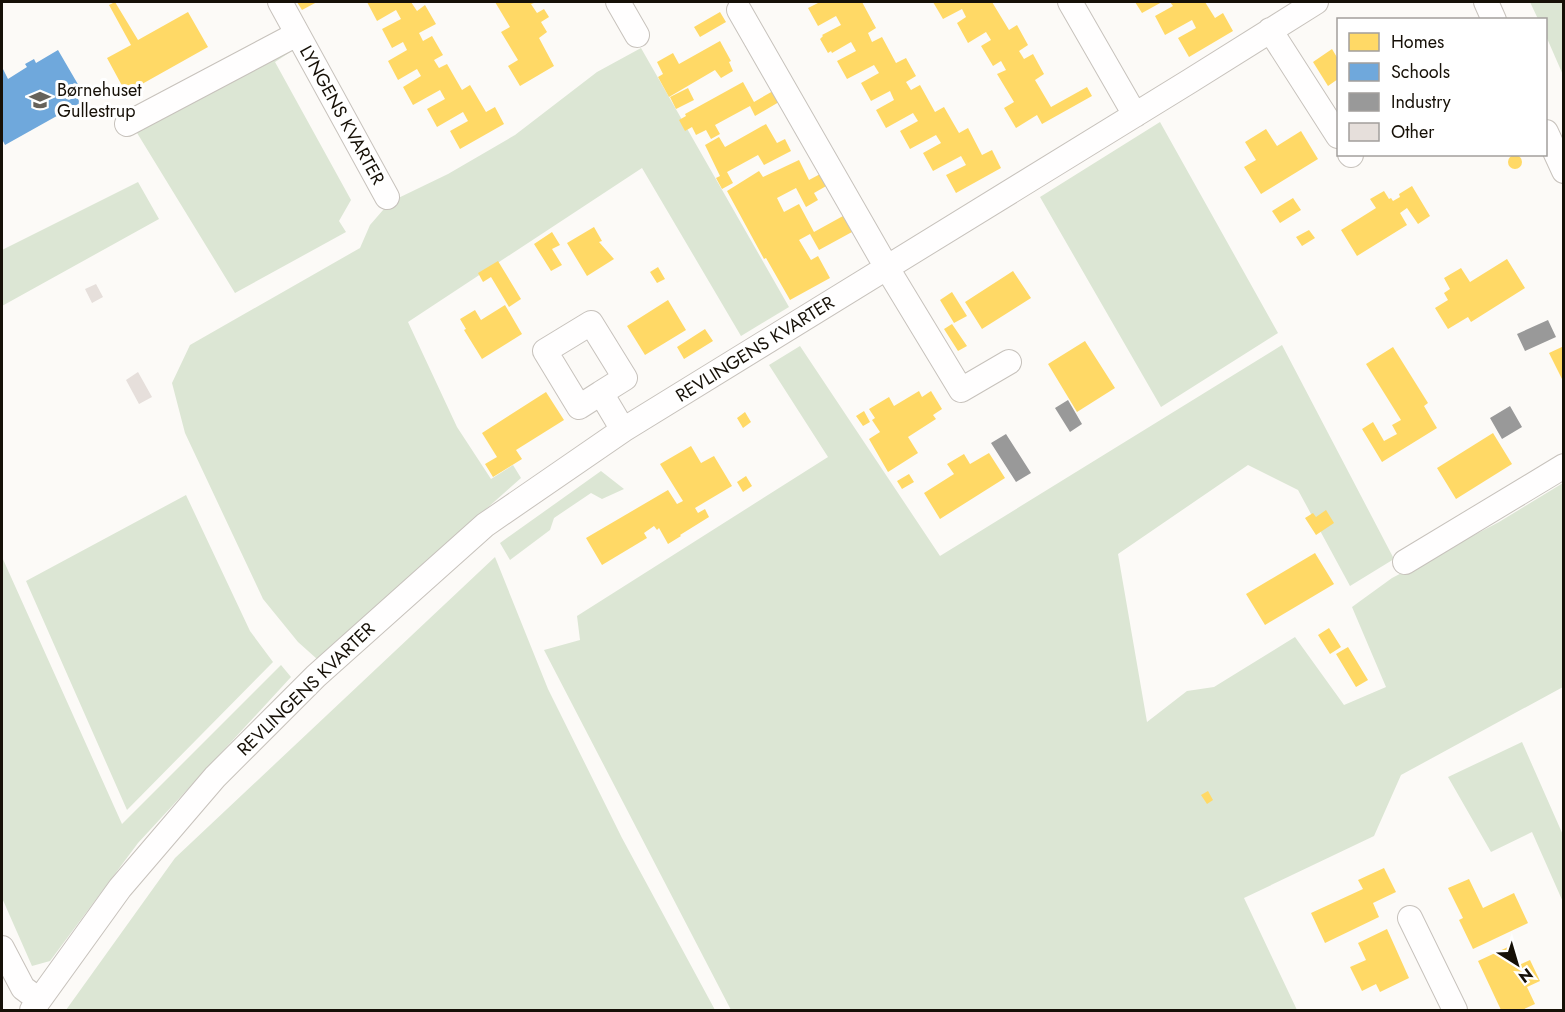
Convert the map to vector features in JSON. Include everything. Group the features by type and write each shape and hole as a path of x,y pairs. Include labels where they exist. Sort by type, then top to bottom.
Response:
{"street":[{"name":"LYNGENS KVARTER","path":"280,2 387,197"},
{"path":"618,2 637,34"},
{"path":"1070,2 1135,115"},
{"name":"REVLINGENS KVARTER","path":"36,1005 120,888 215,777 316,676 485,525 623,430 1316,2"},
{"path":"1486,2 1493,18"},
{"path":"739,10 887,268 961,390 1009,362"},
{"path":"1270,30 1337,134"},
{"name":"LYNGENS KVARTER","path":"128,124 297,34"},
{"path":"1547,136 1563,171"},
{"path":"601,393 623,430"},
{"path":"1405,562 1563,466"},
{"path":"1410,918 1455,1011"},
{"path":"2,948 22,988 36,1005"}],"green space":[{"path":"1530,2 1563,2 1563,75 1547,38 1547,18 1538,18"},
{"path":"641,48 789,307 741,336 642,168 408,322 457,427 491,479 513,465 521,478 317,659 298,642 263,599 185,433 172,383 190,345 360,248 370,225 390,202 448,174 515,135 597,72"},
{"path":"295,49 275,62 351,200 339,221 346,232 235,293 134,128 277,52"},
{"path":"1160,122 1278,333 1161,407 1040,197"},
{"path":"138,182 159,219 2,306 2,250"},
{"path":"1282,345 1394,559 1350,586 1298,490 1248,465 1118,554 1147,722 1187,691 1214,687 1295,637 1344,705 1386,687 1352,607 1392,578 1499,522 1563,483 1563,687 1401,775 1374,836 1244,898 1297,1010 731,1010 544,650 580,640 577,616 828,457 769,365 800,346 940,556"},
{"path":"601,471 624,489 602,499 591,493 554,518 550,530 510,560 500,543"},
{"path":"186,495 250,631 273,662 127,810 26,581"},
{"path":"2,557 122,824 281,665 291,677 138,843 50,961 32,966 2,898"},
{"path":"495,557 548,689 622,838 715,1010 66,1010 175,858"},
{"path":"1522,742 1563,835 1563,902 1532,832 1491,852 1448,777"}],"building: Homes":[{"path":"115,2 138,40 188,12 208,47 126,93 107,58 131,45 109,5"},
{"path":"297,2 317,2 302,10"},
{"path":"367,2 411,2 417,11 425,5 436,24 419,33 423,41 432,36 443,55 434,60 439,68 447,64 462,90 470,85 486,112 495,107 504,124 460,149 450,131 468,121 463,112 437,127 427,109 445,99 440,90 413,105 403,87 421,76 417,69 398,80 388,61 407,50 403,42 392,48 382,29 401,19 396,10 377,21"},
{"path":"495,2 537,2 531,4 537,13 544,9 549,17 541,22 547,32 539,38 554,66 520,86 508,66 518,60 501,32 510,27"},
{"path":"820,2 862,2 876,28 868,33 872,42 882,37 896,63 906,58 916,76 906,82 911,90 920,85 935,112 944,107 959,133 968,128 982,155 992,150 1001,168 956,193 946,175 966,165 961,156 933,171 923,153 941,143 936,135 910,149 900,131 918,121 913,113 886,128 876,110 894,100 890,91 871,101 861,83 879,73 874,65 847,79 837,61 856,51 851,42 828,53 820,39 822,35 841,25 836,16 818,26 808,8"},
{"path":"933,2 992,2 1009,30 1017,25 1028,45 1019,51 1024,59 1033,54 1044,74 1035,80 1051,107 1087,87 1092,96 1042,124 1037,115 1016,128 1004,108 1014,102 997,74 1006,70 1001,61 993,66 981,46 991,40 986,32 968,43 957,23 966,17 962,9 943,19"},
{"path":"1135,2 1162,2 1142,13"},
{"path":"1170,2 1205,2 1215,18 1223,13 1233,31 1189,57 1178,38 1196,28 1192,20 1165,35 1155,16 1173,6"},
{"path":"720,12 726,22 700,37 694,27"},
{"path":"720,41 731,61 729,62 733,71 721,78 715,70 669,97 658,77 663,74 657,62 673,53 679,64"},
{"path":"1332,49 1337,57 1337,80 1328,86 1313,62"},
{"path":"743,82 754,102 773,91 779,102 755,116 750,106 715,125 720,134 711,139 706,130 696,135 692,127 685,131 679,120 686,116 685,114"},
{"path":"688,88 694,100 676,109 670,97"},
{"path":"766,124 777,143 785,139 791,151 764,165 758,155 727,172 733,183 722,189 716,178 720,176 705,145 719,137 725,147"},
{"path":"1266,129 1277,146 1301,131 1318,159 1261,194 1244,167 1256,160 1245,142"},
{"path":"1511,156 1519,156 1522,159 1522,165 1518,169 1512,169 1508,165 1508,159"},
{"path":"799,160 809,180 822,173 828,185 814,193 818,200 806,207 796,188 777,198 784,212 799,204 814,232 843,216 852,232 819,250 810,234 799,240 811,260 818,256 830,278 790,300 766,258 764,259 727,191 759,171 763,177"},
{"path":"1412,186 1430,216 1418,224 1407,208 1400,213 1407,225 1357,256 1341,230 1376,208 1370,199 1384,191 1393,201"},
{"path":"1293,198 1301,210 1280,223 1272,211"},
{"path":"594,227 602,241 599,242 614,259 587,276 567,243"},
{"path":"1309,230 1315,238 1302,246 1296,237"},
{"path":"552,232 560,245 552,249 562,265 551,271 534,244"},
{"path":"1507,259 1525,288 1471,322 1468,317 1448,329 1435,308 1448,300 1444,293 1450,289 1444,278 1461,268 1470,282"},
{"path":"498,261 521,299 509,307 491,277 483,282 478,273"},
{"path":"658,267 665,279 657,283 650,272"},
{"path":"1013,271 1031,298 982,329 965,302"},
{"path":"952,292 967,316 954,323 940,300"},
{"path":"668,300 686,330 645,355 627,326"},
{"path":"505,305 522,334 482,359 460,319 475,310 481,320"},
{"path":"952,324 967,346 958,351 944,329"},
{"path":"705,329 713,341 684,359 677,347"},
{"path":"1085,341 1115,388 1077,412 1048,364"},
{"path":"1564,346 1564,383 1549,353"},
{"path":"1393,347 1428,403 1424,406 1437,428 1382,462 1362,429 1373,422 1384,441 1397,434 1392,425 1401,420 1366,364"},
{"path":"919,391 922,397 931,391 942,409 933,415 936,419 908,437 918,453 888,472 869,439 880,432 872,420 875,418 869,409 889,397 894,406"},
{"path":"546,392 564,420 516,450 522,459 493,477 485,464 497,457 482,433"},
{"path":"864,411 870,422 863,426 856,416"},
{"path":"745,412 751,422 743,428 737,418"},
{"path":"1493,433 1512,464 1456,499 1437,468"},
{"path":"691,446 701,463 714,456 732,486 695,508 698,513 705,509 709,517 668,544 659,528 657,530 654,526 644,533 647,538 602,565 586,538 668,490 677,504 683,501 660,464"},
{"path":"989,453 1005,478 940,519 924,493 954,474 947,464 964,454 970,464"},
{"path":"909,474 914,482 902,489 897,481"},
{"path":"746,476 752,486 743,492 737,482"},
{"path":"1326,510 1334,523 1316,535 1305,518 1313,513 1316,517"},
{"path":"1315,553 1334,584 1265,625 1246,594"},
{"path":"1329,628 1341,647 1330,654 1318,635"},
{"path":"1348,647 1368,680 1356,687 1336,654"},
{"path":"1208,791 1213,800 1207,804 1201,795"},
{"path":"1384,868 1396,892 1373,903 1379,917 1325,943 1311,913 1363,889 1358,880"},
{"path":"1469,879 1483,908 1514,893 1528,923 1473,949 1459,920 1463,918 1448,888"},
{"path":"1387,929 1409,978 1380,992 1376,984 1362,991 1350,967 1366,960 1358,943"},
{"path":"1508,947 1517,966 1530,960 1540,981 1527,987 1535,1004 1522,1010 1501,1010 1478,961"}],"building: Schools":[{"name":"Børnehuset Gullestrup","path":"58,50 83,93 77,97 80,103 5,145 2,139 2,67 8,79 27,67 25,64 34,59 36,63"}],"building: Industry":[{"path":"1548,320 1556,337 1525,351 1517,334"},
{"path":"1068,400 1082,424 1070,432 1055,408"},
{"path":"1510,406 1522,427 1502,439 1490,418"},
{"path":"1006,434 1031,473 1016,482 991,443"}],"building: Other":[{"path":"96,284 103,297 92,303 85,289"},
{"path":"138,372 152,397 139,404 126,380"}],"place":[{"name":"Børnehuset Gullestrup","path":"40,100"}]}
